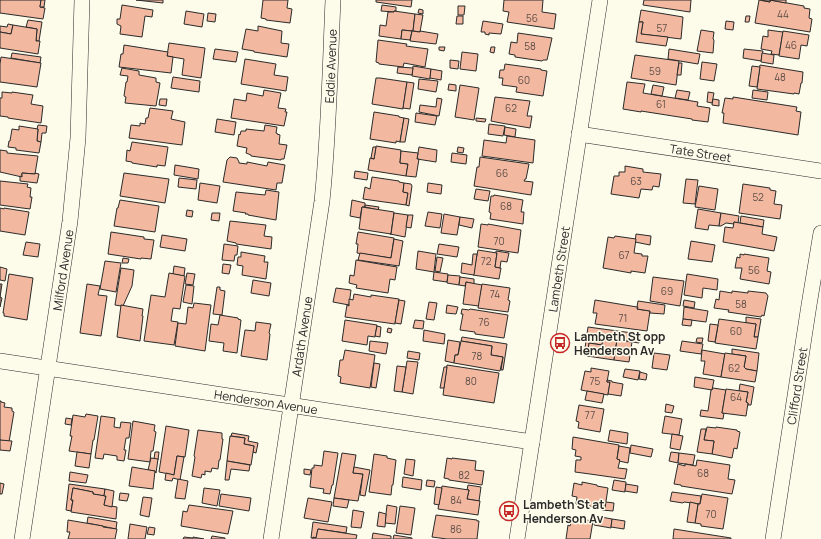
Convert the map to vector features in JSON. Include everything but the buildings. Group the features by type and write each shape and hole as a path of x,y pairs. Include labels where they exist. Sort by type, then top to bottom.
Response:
{"street":[{"name":"Milford Avenue","path":"22,539 70,221 78,138 82,0"},
{"name":"Eddie Avenue","path":"328,132 333,0"},
{"name":"Lambeth Street","path":"517,539 600,0"},
{"name":"Ardath Avenue","path":"271,539 318,232 325,176 328,132"},
{"name":"Tate Street","path":"579,134 821,171"},
{"name":"Clifford Street","path":"773,539 821,234"},
{"name":"Henderson Avenue","path":"0,361 532,442"}],"place":[{"name":"Lambeth St opp Henderson Av","path":"560,343"},
{"name":"Lambeth St at Henderson Av","path":"509,511"}]}
